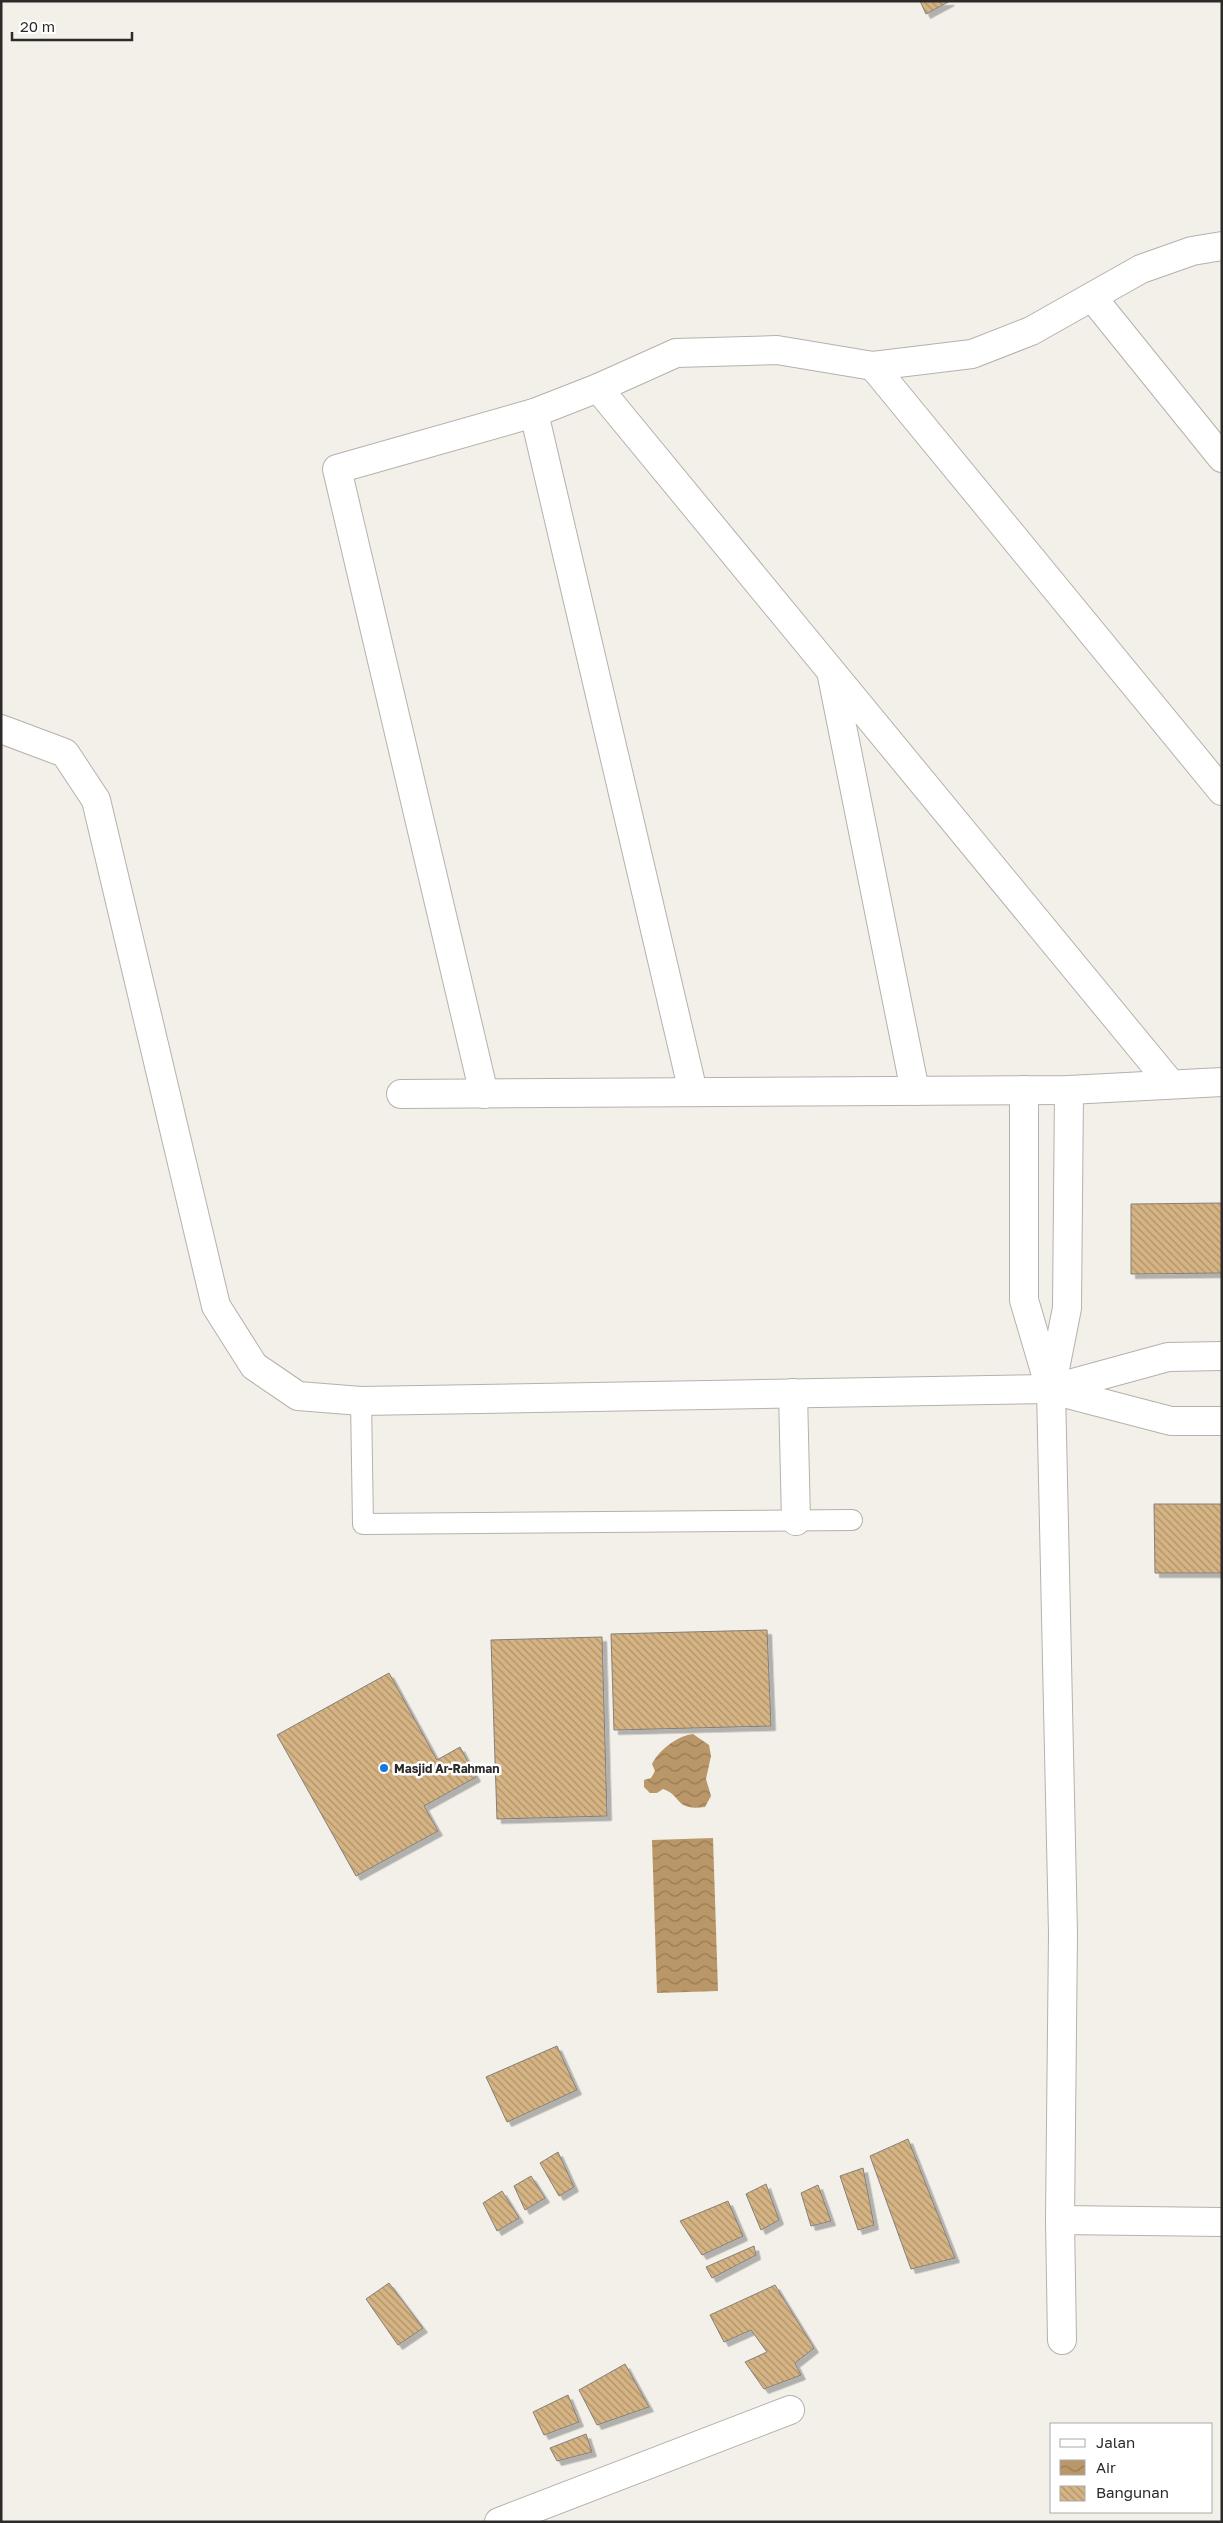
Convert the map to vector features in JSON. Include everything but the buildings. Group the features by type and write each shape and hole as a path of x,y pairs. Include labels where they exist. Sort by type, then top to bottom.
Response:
{"street":[{"path":"484,1094 337,469 534,413 598,388 676,353 777,350 873,366 972,354 1031,331 1141,269 1192,251 1222,246"},
{"path":"1092,297 1222,458"},
{"path":"873,366 1222,791"},
{"path":"598,388 1170,1083"},
{"path":"534,413 693,1092"},
{"path":"831,672 915,1091"},
{"path":"1,729 65,753 96,800 216,1306 254,1366 298,1396 361,1401 1051,1389 1168,1357 1222,1356"},
{"path":"401,1094 1070,1090 1170,1083 1222,1082"},
{"path":"1024,1090 1024,1300 1051,1389"},
{"path":"1062,2340 1060,2220 1063,1933 1051,1389 1068,1308 1070,1090"},
{"path":"1051,1389 1171,1421 1222,1421"},
{"path":"793,1393 796,1520"},
{"path":"1060,2220 1222,2222"},
{"path":"499,2522 790,2410"}],"lane":[{"path":"361,1401 363,1524 852,1520"}],"water":[{"path":"693,1734 709,1745 711,1756 706,1779 711,1796 705,1807 695,1808 683,1805 674,1795 663,1789 657,1793 650,1793 644,1787 644,1780 651,1778 655,1771 652,1764 659,1754 669,1744"},
{"path":"713,1838 718,1991 657,1993 652,1840"}],"place":[{"name":"Masjid Ar-Rahman","path":"384,1768"}]}
